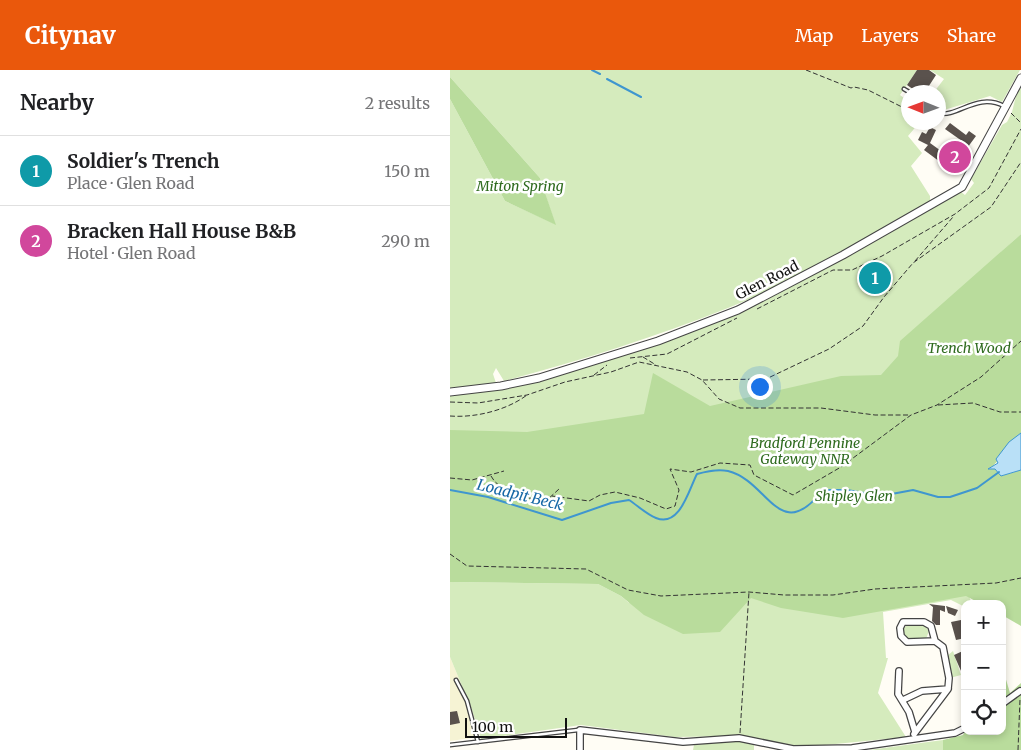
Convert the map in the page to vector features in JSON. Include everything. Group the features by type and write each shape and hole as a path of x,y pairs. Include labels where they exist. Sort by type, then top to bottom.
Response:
{"street":[{"name":"Glen Road","path":"450,392 501,386 539,378 658,341 738,310 851,250 962,187 1021,78"},
{"path":"910,740 948,689 949,678 943,647 935,641 931,626 924,622 903,622 900,628 901,636 907,642 935,641"},
{"path":"899,671 898,694 915,732"},
{"path":"902,700 922,691 948,689"},
{"path":"1006,701 1020,691"},
{"path":"580,750 580,730 674,741 739,738 793,749 852,748 955,733 961,730"}],"lane":[{"path":"946,113 987,100 1006,106"},
{"path":"456,680 467,701 478,742"},
{"path":"450,745 580,730"}],"path":[{"path":"806,70 851,88 868,90 901,106"},
{"path":"1006,106 1021,123"},
{"path":"913,263 991,207 1021,162"},
{"path":"702,380 766,379 829,349 863,326 884,296 955,214"},
{"path":"552,496 589,501 600,495 615,492 640,498 666,509 675,506 679,490 670,469 691,472 720,463 750,465 754,476 793,495 841,467 911,415 937,404 981,377 1021,341"},
{"path":"642,356 659,366"},
{"path":"450,402 478,402 528,395 565,382 611,372 639,362 686,372 702,380 718,399 740,408 821,408 875,415 911,415"},
{"path":"450,416 498,410 516,404 528,395"},
{"path":"937,404 973,403 1000,412 1021,412"},
{"path":"450,478 472,480 491,476 504,470"},
{"path":"491,476 496,484 526,497 546,501 559,489"},
{"path":"450,554 467,566 586,569 628,590 661,596 749,592 784,595 833,595 876,589 996,583 1021,578"},
{"path":"739,738 749,592"},
{"path":"1018,750 1020,691"}],"shaded area":[{"path":"450,657 472,710 479,737 450,741"}],"green space":[{"path":"450,70 917,70 907,85 901,85 901,130 913,130 908,136 922,153 911,166 930,196 930,203 780,285 701,319 589,357 504,381 496,368 493,374 496,383 450,388 450,99 505,201 555,224 540,178 450,77"},
{"path":"930,70 1020,70 1002,102 990,96 946,109 946,85 939,85 944,79"},
{"name":"Mitton Spring","path":"450,77 540,178 556,225 505,201 450,99"},
{"name":"Bradford Pennine Gateway NNR","path":"1021,88 1021,234 1001,252 968,594 971,600 961,600 961,605 951,600 883,612 886,658 888,658 878,693 906,737 805,747 740,736 675,737 581,725 481,739 472,710 450,657 450,582 598,584 621,596 629,603 618,583 450,577 450,394 486,391 658,343 842,259 961,192 965,195 974,183 971,179 1002,125 1007,122 1012,112 1017,92"},
{"name":"Shipley Glen","path":"1021,234 1021,433 989,469 995,469 1001,476 1021,470 1021,626 1006,617 1006,600 974,600 966,596 843,618 781,608 751,598 720,632 683,634 644,615 621,596 598,584 450,582 450,430 527,432 644,414 653,373 710,406 841,376 881,375 898,356 900,341"},
{"path":"907,625 924,625 929,631 926,639 908,639 903,635 902,630"},
{"path":"953,651 961,675 950,678 947,656"},
{"path":"1006,680 1010,693 1021,683 1021,750 943,750 943,740 963,735 1006,735"},
{"path":"943,740 943,750 869,750"},
{"path":"737,741 754,744 754,750 693,750 694,745"}],"water":[{"path":"1021,433 1021,470 1001,476 995,469 988,469 998,463 996,459 1009,442"}],"building":[{"path":"917,70 929,70 936,75 930,85 907,85"},
{"path":"950,123 966,135 969,131 976,136 951,170 924,150 928,145 918,140 922,132 926,134 928,130 936,130 930,143 948,156 962,141 946,128"},
{"path":"929,604 945,606 945,612 940,610 940,625 936,625 932,621 933,607"},
{"path":"946,606 958,610 955,616 948,613"},
{"path":"961,620 961,639 956,640 951,622"},
{"path":"961,652 961,671 954,655"},
{"path":"457,711 460,723 450,725 450,712"}],"waterway":[{"path":"592,70 600,74"},
{"path":"607,79 641,97"},
{"name":"Loadpit Beck","path":"450,490 488,497 562,520 611,503 629,500 645,512 664,520 677,512 687,497 697,474 712,471 728,471 742,477 774,505 784,511 795,512 808,506 823,490 847,490 881,496 913,490 938,497 950,497 977,488 999,472"}],"place":[{"name":"Bracken Hall House B&B","path":"955,157"},
{"name":"Soldier's Trench","path":"875,278"}],"park label":[{"name":"Trench Wood","path":"969,348"}]}
